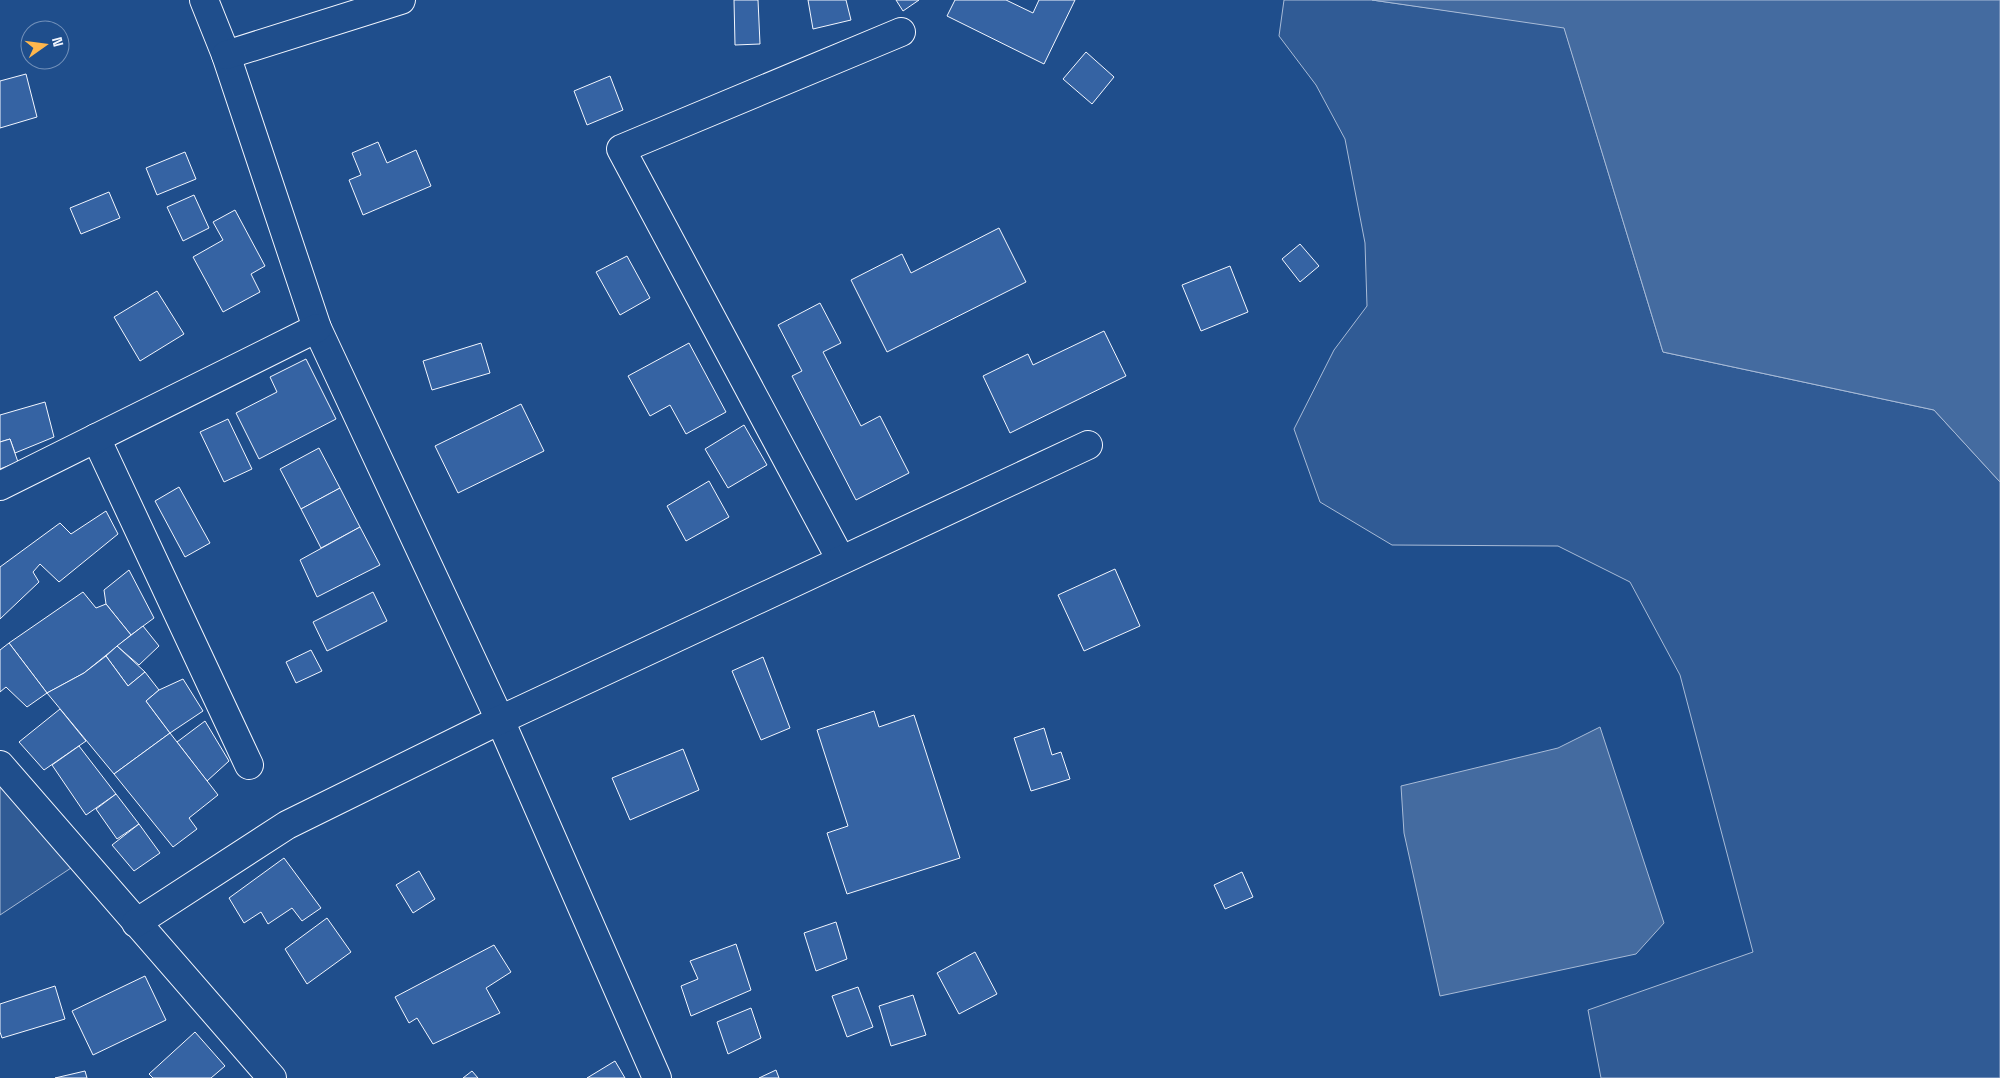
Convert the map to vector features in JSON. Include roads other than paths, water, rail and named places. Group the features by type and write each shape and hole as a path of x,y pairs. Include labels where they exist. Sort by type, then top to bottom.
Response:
{"street":[{"path":"204,0 226,55 317,328 500,720 657,1078"},
{"path":"226,55 401,0"},
{"path":"841,560 621,149 900,32"},
{"path":"0,486 317,328"},
{"path":"96,438 249,765"},
{"path":"136,923 287,826 500,720 1088,445"},
{"path":"0,765 272,1078"}]}
